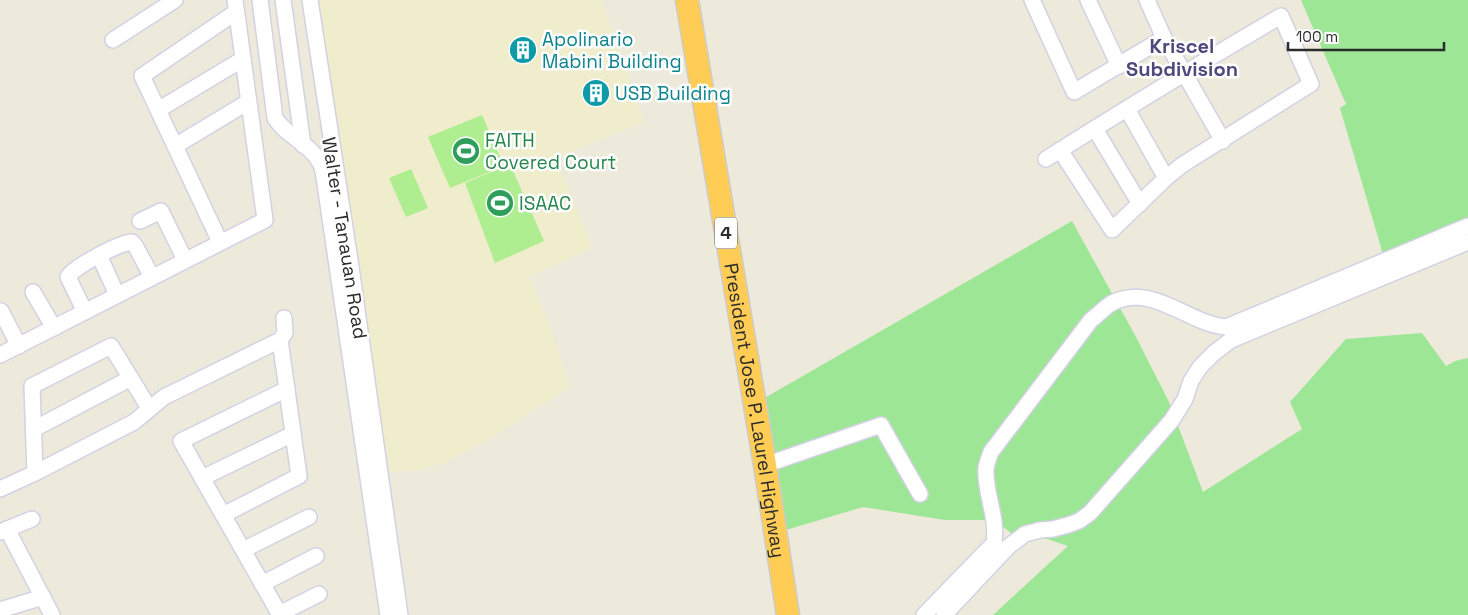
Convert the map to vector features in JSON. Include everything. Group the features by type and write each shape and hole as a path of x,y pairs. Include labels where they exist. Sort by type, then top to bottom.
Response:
{"highway":[{"name":"President Jose P. Laurel Highway","path":"687,0 765,465 788,615"}],"street":[{"path":"113,40 175,0"},
{"path":"260,0 275,118 282,127 312,151 320,162 324,176 388,615"},
{"path":"284,0 304,145"},
{"name":"Walter - Tanauan Road","path":"310,0 351,267 400,615"},
{"path":"1032,0 1074,92 1164,38"},
{"path":"1088,0 1119,66"},
{"path":"1147,0 1164,38 1222,141"},
{"path":"0,356 265,220 235,6 142,76 220,242"},
{"path":"1046,159 1060,150 1184,74 1281,16 1311,84 1182,165 1112,230 1060,150"},
{"path":"158,110 242,59"},
{"path":"175,146 248,102"},
{"path":"1127,109 1166,178"},
{"path":"1095,129 1140,204"},
{"path":"140,221 161,211 185,260"},
{"path":"924,615 999,547 1025,534 1053,529 1079,521 1090,513 1172,420 1185,399 1191,381 1200,367 1214,353 1229,333 1468,226"},
{"path":"85,312 68,277 72,271 100,255 123,244 132,242 152,278"},
{"path":"944,615 999,547 987,483 986,468 991,452 1091,320 1112,303 1131,297 1152,299 1179,309 1229,333 1468,242"},
{"path":"100,255 117,295"},
{"path":"33,292 54,328"},
{"path":"1,312 19,346"},
{"path":"0,489 134,422 149,408 164,398 280,340 284,333 284,318"},
{"path":"223,516 299,476 280,340"},
{"path":"35,473 32,386 111,346 149,408"},
{"path":"34,429 131,378"},
{"path":"287,389 181,441 279,614 319,594"},
{"path":"765,465 881,425 920,494"},
{"path":"202,478 293,434"},
{"path":"243,550 309,517"},
{"path":"32,520 3,531 52,615"},
{"path":"262,584 316,556"},
{"path":"1,609 43,598"}],"shaded area":[{"path":"315,0 601,0 644,122 556,158 592,248 529,277 551,329 569,387 489,439 444,463 418,470 389,472"}],"green space":[{"path":"1301,0 1468,0 1468,226 1385,261 1340,108 1346,104"},
{"name":"FAITH Covered Court","path":"482,115 504,166 450,188 428,137"},
{"name":"ISAAC","path":"510,164 544,241 495,263 465,183"},
{"path":"411,169 428,208 406,217 389,178"},
{"path":"1072,221 1136,337 1169,402 1203,492 1302,429 1290,402 1346,339 1422,333 1446,366 1455,361 1468,358 1468,615 993,615 1068,546 1029,533 1019,539 994,520 945,520 863,507 776,533 754,404"}],"place":[{"name":"Apolinario Mabini Building","path":"523,50"},
{"name":"USB Building","path":"596,93"},
{"name":"FAITH Covered Court","path":"466,151"},
{"name":"ISAAC","path":"500,203"}],"district":[{"name":"Kriscel Subdivision","path":"1182,58"}]}
